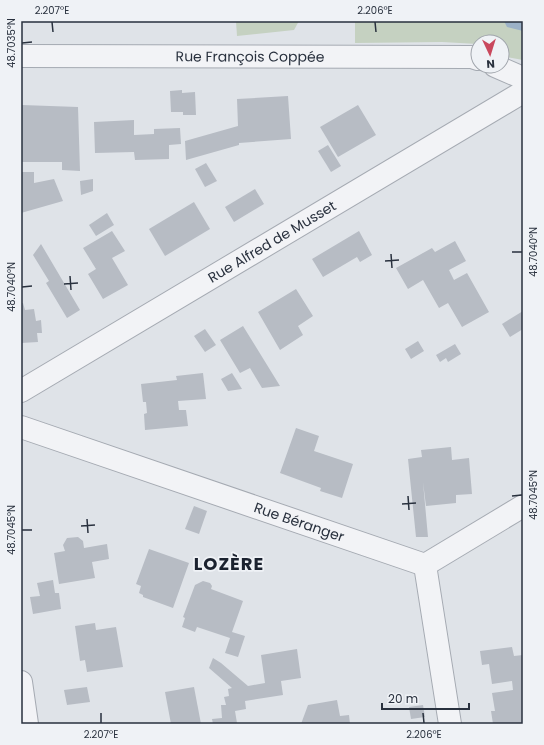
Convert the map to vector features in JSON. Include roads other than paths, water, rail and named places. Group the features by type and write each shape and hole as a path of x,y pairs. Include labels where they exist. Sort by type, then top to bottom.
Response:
{"street":[{"name":"Rue François Coppée","path":"21,56 470,57"},
{"path":"510,72 523,78"},
{"name":"Rue Alfred de Musset","path":"21,392 523,92"},
{"name":"Rue Béranger","path":"21,427 425,565"},
{"path":"450,724 425,565 523,506"},
{"path":"21,682 27,724"}],"water":[{"path":"504,21 523,21 523,31 507,27"}],"district":[{"name":"LOZÈRE","path":"229,564"}]}
